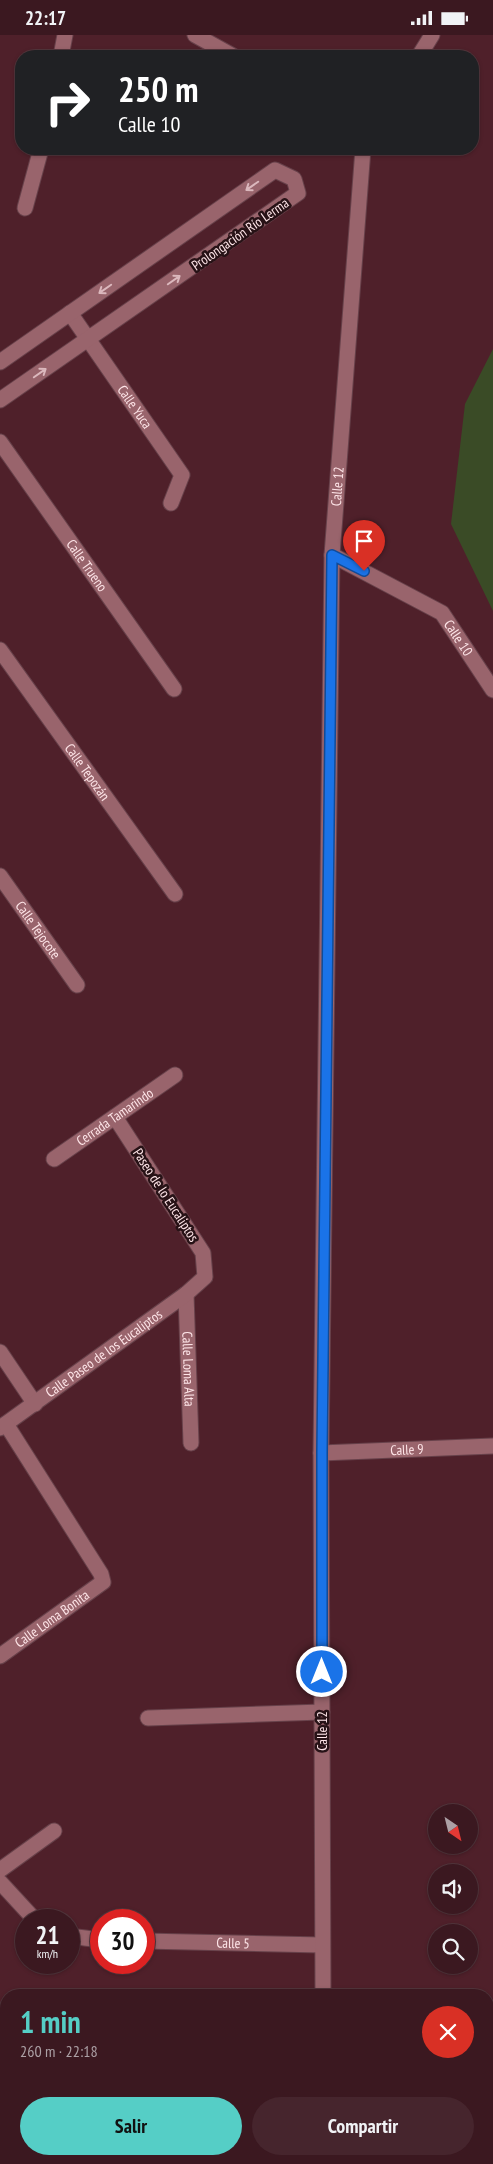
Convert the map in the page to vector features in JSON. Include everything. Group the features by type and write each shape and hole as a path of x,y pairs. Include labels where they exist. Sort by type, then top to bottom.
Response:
{"street":[{"path":"62,50 65,35"},
{"path":"195,35 222,50"},
{"path":"423,50 432,35"},
{"path":"25,209 39,155"},
{"name":"Calle 12","path":"323,1989 322,1453 332,555 363,155"},
{"name":"Prolongación Río Lerma","path":"0,362 275,170 294,179 298,193 0,400"},
{"name":"Calle Yuca","path":"70,313 182,475 172,503"},
{"name":"Calle Trueno","path":"0,442 174,689"},
{"name":"Calle 10","path":"332,555 442,613 493,691"},
{"name":"Calle Tepozán","path":"0,650 175,894"},
{"name":"Calle Tejocote","path":"0,876 77,985"},
{"name":"Cerrada Tamarindo","path":"54,1159 174,1075"},
{"name":"Paseo de lo Eucaliptos","path":"115,1117 203,1253 205,1277"},
{"name":"Calle Paseo de los Eucaliptos","path":"3,1426 186,1294 205,1277"},
{"name":"Calle Loma Alta","path":"186,1294 191,1443"},
{"path":"0,1352 35,1404"},
{"name":"Calle Loma Bonita","path":"0,1656 103,1582 101,1574 3,1426"},
{"name":"Calle 9","path":"322,1453 493,1447"},
{"path":"148,1718 322,1712"},
{"path":"0,1870 54,1831"},
{"path":"0,1882 25,1909"},
{"name":"Calle 5","path":"155,1941 322,1945"}],"green space":[{"path":"493,349 493,611 451,524 465,404"}],"route":[{"path":"322,1672 322,1453 332,555 364,571"}]}
